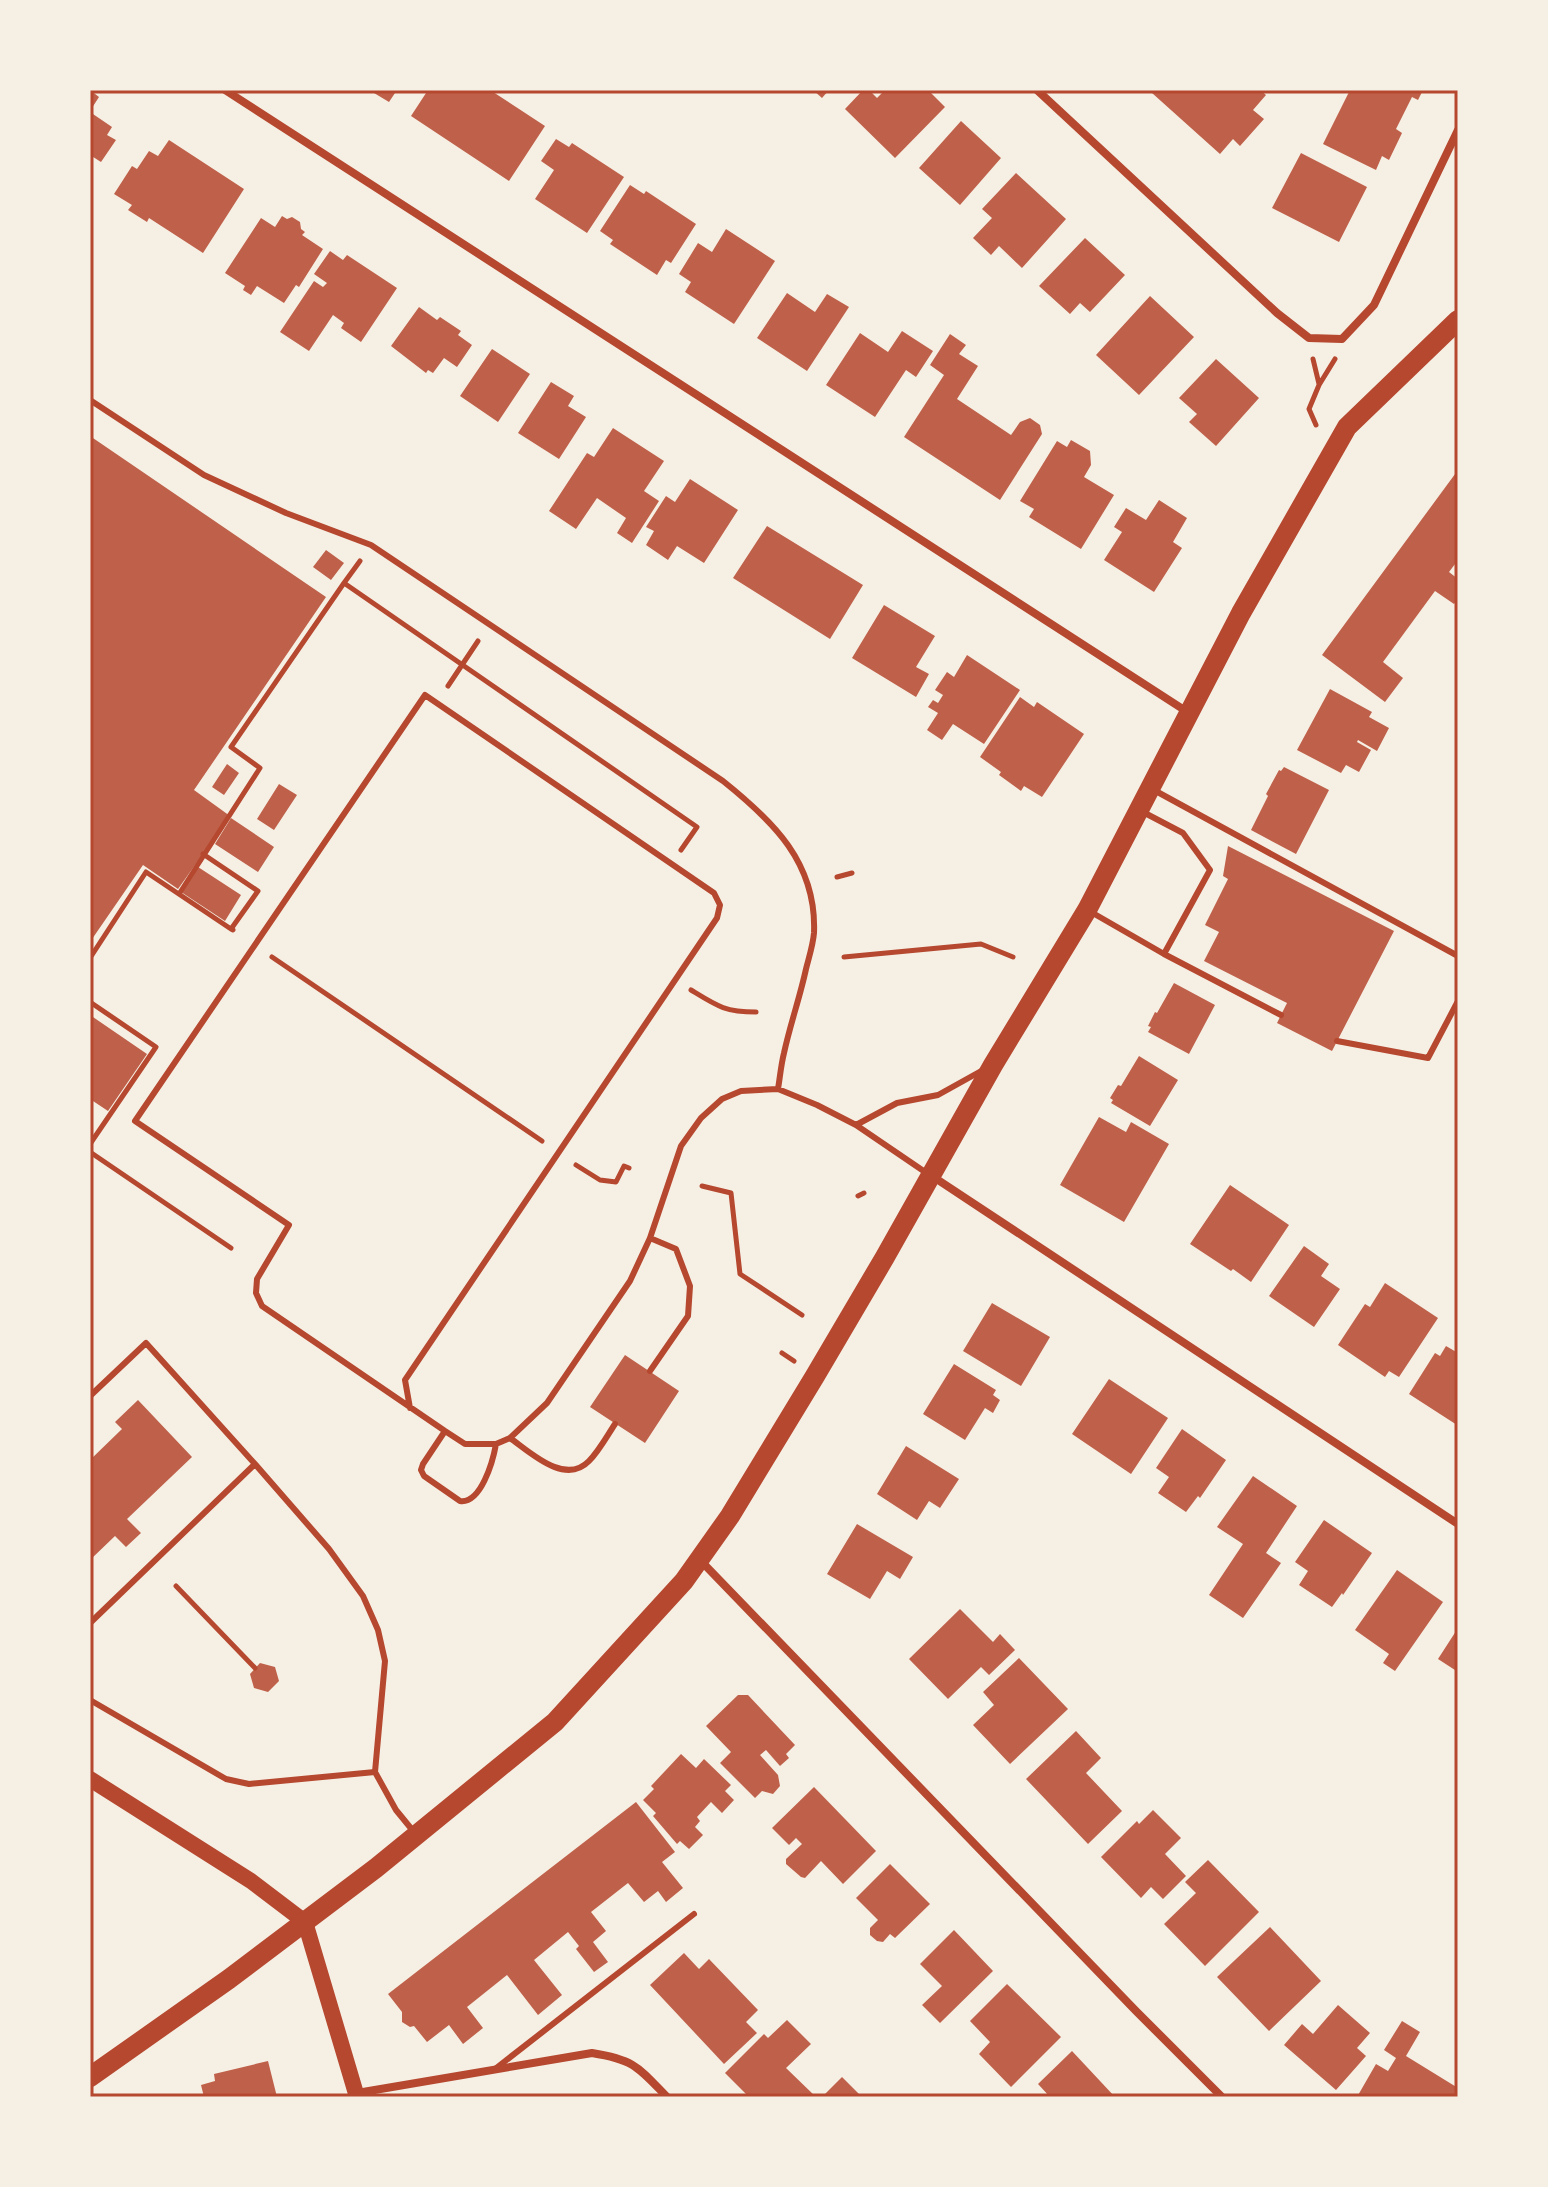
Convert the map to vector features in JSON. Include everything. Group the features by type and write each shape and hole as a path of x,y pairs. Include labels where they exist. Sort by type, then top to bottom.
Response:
{"main road":[{"path":"90,2077 305,1922 555,1722 684,1581 730,1516 1087,910 1241,613 1347,427 1458,320"},
{"path":"90,1779 251,1881 305,1922 357,2095"}],"street":[{"path":"225,90 1190,713"},
{"path":"1037,90 1277,313 1309,338 1342,339 1374,305 1458,130"},
{"path":"931,1176 1458,1524"},
{"path":"699,1559 1222,2097"},
{"path":"357,2095 592,2053 619,2057 638,2067 667,2097"}],"lane":[{"path":"90,400 204,475 286,513 371,545 723,781 754,806 799,860 813,912 814,936 783,1054 778,1089"},
{"path":"410,1408 405,1380 717,918 720,905 714,893 425,695 135,1121 289,1225 257,1279 256,1293 262,1306 410,1408 465,1444 496,1444 510,1438 547,1403 630,1281 650,1238 681,1146 701,1118 722,1099 741,1091 778,1089 856,1125 931,1176"},
{"path":"1150,789 1458,956"},
{"path":"1139,810 1183,833 1210,870 1164,954"},
{"path":"1087,910 1281,1015"},
{"path":"1337,1041 1428,1058 1458,1001"},
{"path":"856,1125 897,1103 938,1095 993,1065"},
{"path":"650,1238 676,1249 690,1286 688,1316 650,1371"},
{"path":"90,1396 146,1343 329,1549 363,1596 378,1630 385,1661 375,1772 396,1810 417,1835"},
{"path":"510,1438 552,1467 573,1471 588,1463 615,1424"},
{"path":"445,1431 421,1470 424,1476 460,1501 472,1499 492,1468 496,1444"},
{"path":"90,1623 255,1464"},
{"path":"90,1700 226,1779 249,1784 375,1772"},
{"path":"494,2070 694,1914"}],"path":[{"path":"1313,419 1309,409 1319,385 1336,359"},
{"path":"1314,361 1319,385"},
{"path":"437,704 489,624"},
{"path":"202,854 258,891 231,929"},
{"path":"90,958 146,872 240,935"},
{"path":"837,877 852,873"},
{"path":"844,957 981,944 1013,957"},
{"path":"272,957 542,1141"},
{"path":"675,981 717,1006 735,1012 756,1012"},
{"path":"90,1002 156,1047 90,1144"},
{"path":"90,1152 231,1248"},
{"path":"576,1165 600,1180 616,1182 624,1166 629,1168"},
{"path":"702,1186 731,1193 740,1274 802,1315"},
{"path":"176,1586 255,1668"}],"building":[{"path":"90,90 99,97 90,111"},
{"path":"369,90 397,90 389,102"},
{"path":"428,90 490,90 545,126 509,181 411,116"},
{"path":"813,90 829,90 822,98"},
{"path":"863,90 869,90 877,98 885,90 928,90 945,107 895,158 845,109"},
{"path":"1154,90 1233,90 1237,93 1240,90 1260,90 1266,95 1253,110 1264,119 1240,146 1233,139 1220,154 1152,93"},
{"path":"1350,90 1423,90 1418,100 1412,97 1396,129 1402,133 1389,160 1382,156 1376,170 1323,144"},
{"path":"90,112 112,127 107,135 116,140 101,162 90,155"},
{"path":"961,121 1001,158 960,205 919,168"},
{"path":"556,139 569,147 572,143 624,177 587,233 535,199 554,170 541,161"},
{"path":"169,140 244,189 203,253 149,218 147,222 128,210 132,205 114,194 132,166 137,169 149,151 158,156"},
{"path":"1301,153 1367,187 1339,242 1272,208"},
{"path":"1016,173 1066,219 1022,268 999,246 991,255 973,238 992,218 982,209"},
{"path":"630,185 644,194 646,191 696,224 671,263 666,260 657,275 610,244 613,240 600,231"},
{"path":"282,216 300,222 305,232 302,235 323,249 299,287 296,285 284,303 257,286 251,295 243,290 245,286 225,273 261,218 275,227"},
{"path":"726,229 775,261 734,324 685,292 691,282 679,274 698,243 712,252"},
{"path":"1085,238 1125,275 1090,312 1080,303 1070,314 1039,286"},
{"path":"330,251 343,260 347,255 397,288 361,342 341,328 344,323 333,315 309,351 280,332 314,281 323,287 327,283 314,274"},
{"path":"787,293 815,312 827,294 849,307 807,371 757,338"},
{"path":"1150,296 1194,337 1139,395 1096,355"},
{"path":"419,307 461,331 458,335 472,345 457,367 444,358 433,373 428,370 426,373 391,346"},
{"path":"902,331 933,351 916,377 906,370 875,417 826,385 860,333 888,352"},
{"path":"950,334 966,345 959,354 978,366 957,399 1011,435 1020,422 1030,418 1040,425 1042,434 1000,500 904,437 944,375 930,365"},
{"path":"492,349 530,374 498,422 460,396"},
{"path":"1216,359 1259,398 1216,446 1189,422 1197,414 1179,398"},
{"path":"551,382 574,396 568,406 586,417 559,459 518,433"},
{"path":"613,428 664,461 644,491 659,501 632,543 617,533 626,518 597,498 576,529 549,511 587,453 594,457"},
{"path":"90,436 326,597 194,790 230,816 178,889 143,865 90,942"},
{"path":"1071,440 1090,451 1091,465 1084,477 1114,495 1081,549 1029,517 1034,509 1020,501 1057,441 1067,447"},
{"path":"1458,470 1458,560 1449,572 1458,579 1458,599 1454,604 1435,591 1383,662 1403,678 1385,702 1322,655"},
{"path":"690,479 738,510 704,563 677,546 668,560 646,545 654,531 646,527 666,496 675,502"},
{"path":"1159,500 1187,518 1173,542 1182,548 1154,592 1104,560 1122,532 1114,527 1126,508 1146,520"},
{"path":"767,526 863,585 830,639 733,578"},
{"path":"326,550 344,563 331,580 313,567"},
{"path":"884,605 935,636 916,667 929,674 916,697 852,658"},
{"path":"967,655 1020,690 984,744 953,724 942,740 927,730 938,713 928,707 933,700 938,703 943,695 935,690 947,672 954,677"},
{"path":"1330,689 1372,712 1369,717 1389,728 1377,751 1358,740 1371,750 1359,772 1346,765 1341,773 1297,750"},
{"path":"1020,697 1034,707 1037,702 1084,734 1042,797 1024,786 1021,791 980,757"},
{"path":"227,764 239,773 224,795 212,787"},
{"path":"1284,767 1329,790 1296,854 1251,830 1268,796 1266,794 1279,770"},
{"path":"279,784 297,795 274,830 257,819"},
{"path":"231,818 274,847 258,872 215,844"},
{"path":"1228,846 1394,931 1332,1051 1277,1023 1287,1003 1204,961 1219,932 1205,925 1228,879 1223,876"},
{"path":"198,867 241,895 225,921 181,892"},
{"path":"1174,983 1215,1005 1189,1054 1148,1032 1155,1012"},
{"path":"90,1015 147,1054 108,1111 90,1099"},
{"path":"1139,1056 1178,1080 1150,1126 1111,1103 1113,1100 1110,1098"},
{"path":"1099,1117 1126,1132 1131,1122 1169,1144 1124,1222 1060,1185"},
{"path":"1230,1185 1289,1225 1251,1282 1190,1244"},
{"path":"1304,1246 1329,1264 1321,1276 1340,1289 1314,1327 1269,1296"},
{"path":"1385,1283 1438,1318 1399,1377 1389,1371 1385,1377 1338,1345 1365,1304 1370,1307"},
{"path":"992,1303 1050,1337 1021,1386 963,1351"},
{"path":"1446,1346 1458,1353 1457,1425 1409,1394 1435,1353 1440,1356"},
{"path":"625,1355 679,1391 645,1443 590,1407"},
{"path":"954,1364 996,1390 993,1395 1000,1400 993,1413 985,1408 965,1440 923,1414"},
{"path":"1109,1379 1168,1418 1131,1474 1072,1434"},
{"path":"138,1400 192,1457 127,1519 141,1533 126,1547 115,1536 90,1560 90,1460 122,1429 115,1422"},
{"path":"1182,1429 1226,1460 1200,1498 1198,1496 1186,1512 1158,1493 1169,1477 1156,1468"},
{"path":"906,1446 959,1479 940,1508 929,1501 917,1520 877,1494"},
{"path":"1253,1476 1297,1506 1266,1553 1281,1563 1243,1618 1209,1595 1243,1544 1217,1527"},
{"path":"1324,1520 1372,1553 1332,1607 1299,1585 1308,1571 1295,1562"},
{"path":"857,1524 913,1557 900,1579 887,1571 870,1599 827,1574"},
{"path":"1397,1570 1443,1602 1395,1671 1383,1663 1389,1654 1355,1630"},
{"path":"960,1609 993,1642 1000,1634 1015,1650 989,1675 981,1667 948,1699 909,1659"},
{"path":"1458,1628 1458,1672 1438,1659"},
{"path":"1019,1658 1068,1709 1010,1764 973,1725 994,1705 983,1692"},
{"path":"260,1663 275,1667 279,1681 268,1692 254,1688 250,1674"},
{"path":"738,1695 748,1695 795,1745 786,1754 789,1758 780,1766 766,1750 760,1755 778,1775 780,1786 773,1794 762,1791 755,1798 720,1763 731,1752 706,1726"},
{"path":"1076,1731 1101,1758 1086,1773 1122,1811 1088,1844 1026,1779"},
{"path":"681,1754 696,1768 704,1759 731,1785 725,1791 734,1800 722,1813 711,1802 697,1817 700,1821 695,1827 703,1835 689,1849 680,1841 677,1844 643,1800 654,1789 651,1786"},
{"path":"814,1787 876,1851 843,1884 821,1861 805,1878 801,1877 786,1864 786,1859 802,1844 796,1838 789,1845 772,1828"},
{"path":"636,1802 675,1852 662,1862 683,1888 666,1902 658,1891 644,1902 628,1883 591,1912 606,1931 593,1942 608,1962 594,1972 576,1949 579,1946 568,1932 534,1960 562,1995 538,2015 507,1975 467,2007 483,2028 463,2044 449,2025 427,2042 414,2026 402,2022 402,2012 388,1994"},
{"path":"1153,1810 1181,1838 1165,1854 1186,1876 1163,1899 1151,1887 1141,1898 1101,1857 1137,1821 1139,1824"},
{"path":"1208,1860 1259,1912 1205,1966 1164,1924 1196,1893 1185,1882"},
{"path":"890,1864 930,1904 895,1938 890,1934 883,1942 870,1935 870,1928 878,1920 856,1898"},
{"path":"1270,1927 1321,1981 1269,2031 1217,1977"},
{"path":"954,1930 993,1971 940,2023 922,2005 942,1986 920,1964"},
{"path":"684,1953 699,1969 709,1959 758,2010 746,2022 757,2033 724,2064 650,1985"},
{"path":"1007,1984 1061,2037 1011,2087 979,2054 990,2042 970,2021"},
{"path":"1338,2005 1370,2033 1357,2048 1366,2056 1336,2090 1284,2045 1302,2024 1313,2034"},
{"path":"787,2020 811,2044 786,2068 816,2097 749,2097 725,2073 764,2034 768,2038"},
{"path":"1402,2021 1420,2032 1406,2056 1458,2088 1458,2097 1357,2097 1376,2064 1388,2071 1396,2058 1384,2050"},
{"path":"1072,2051 1115,2097 1050,2097 1038,2084"},
{"path":"268,2061 277,2097 204,2097 201,2085 215,2081 214,2074"},
{"path":"842,2077 862,2097 822,2097"}]}
